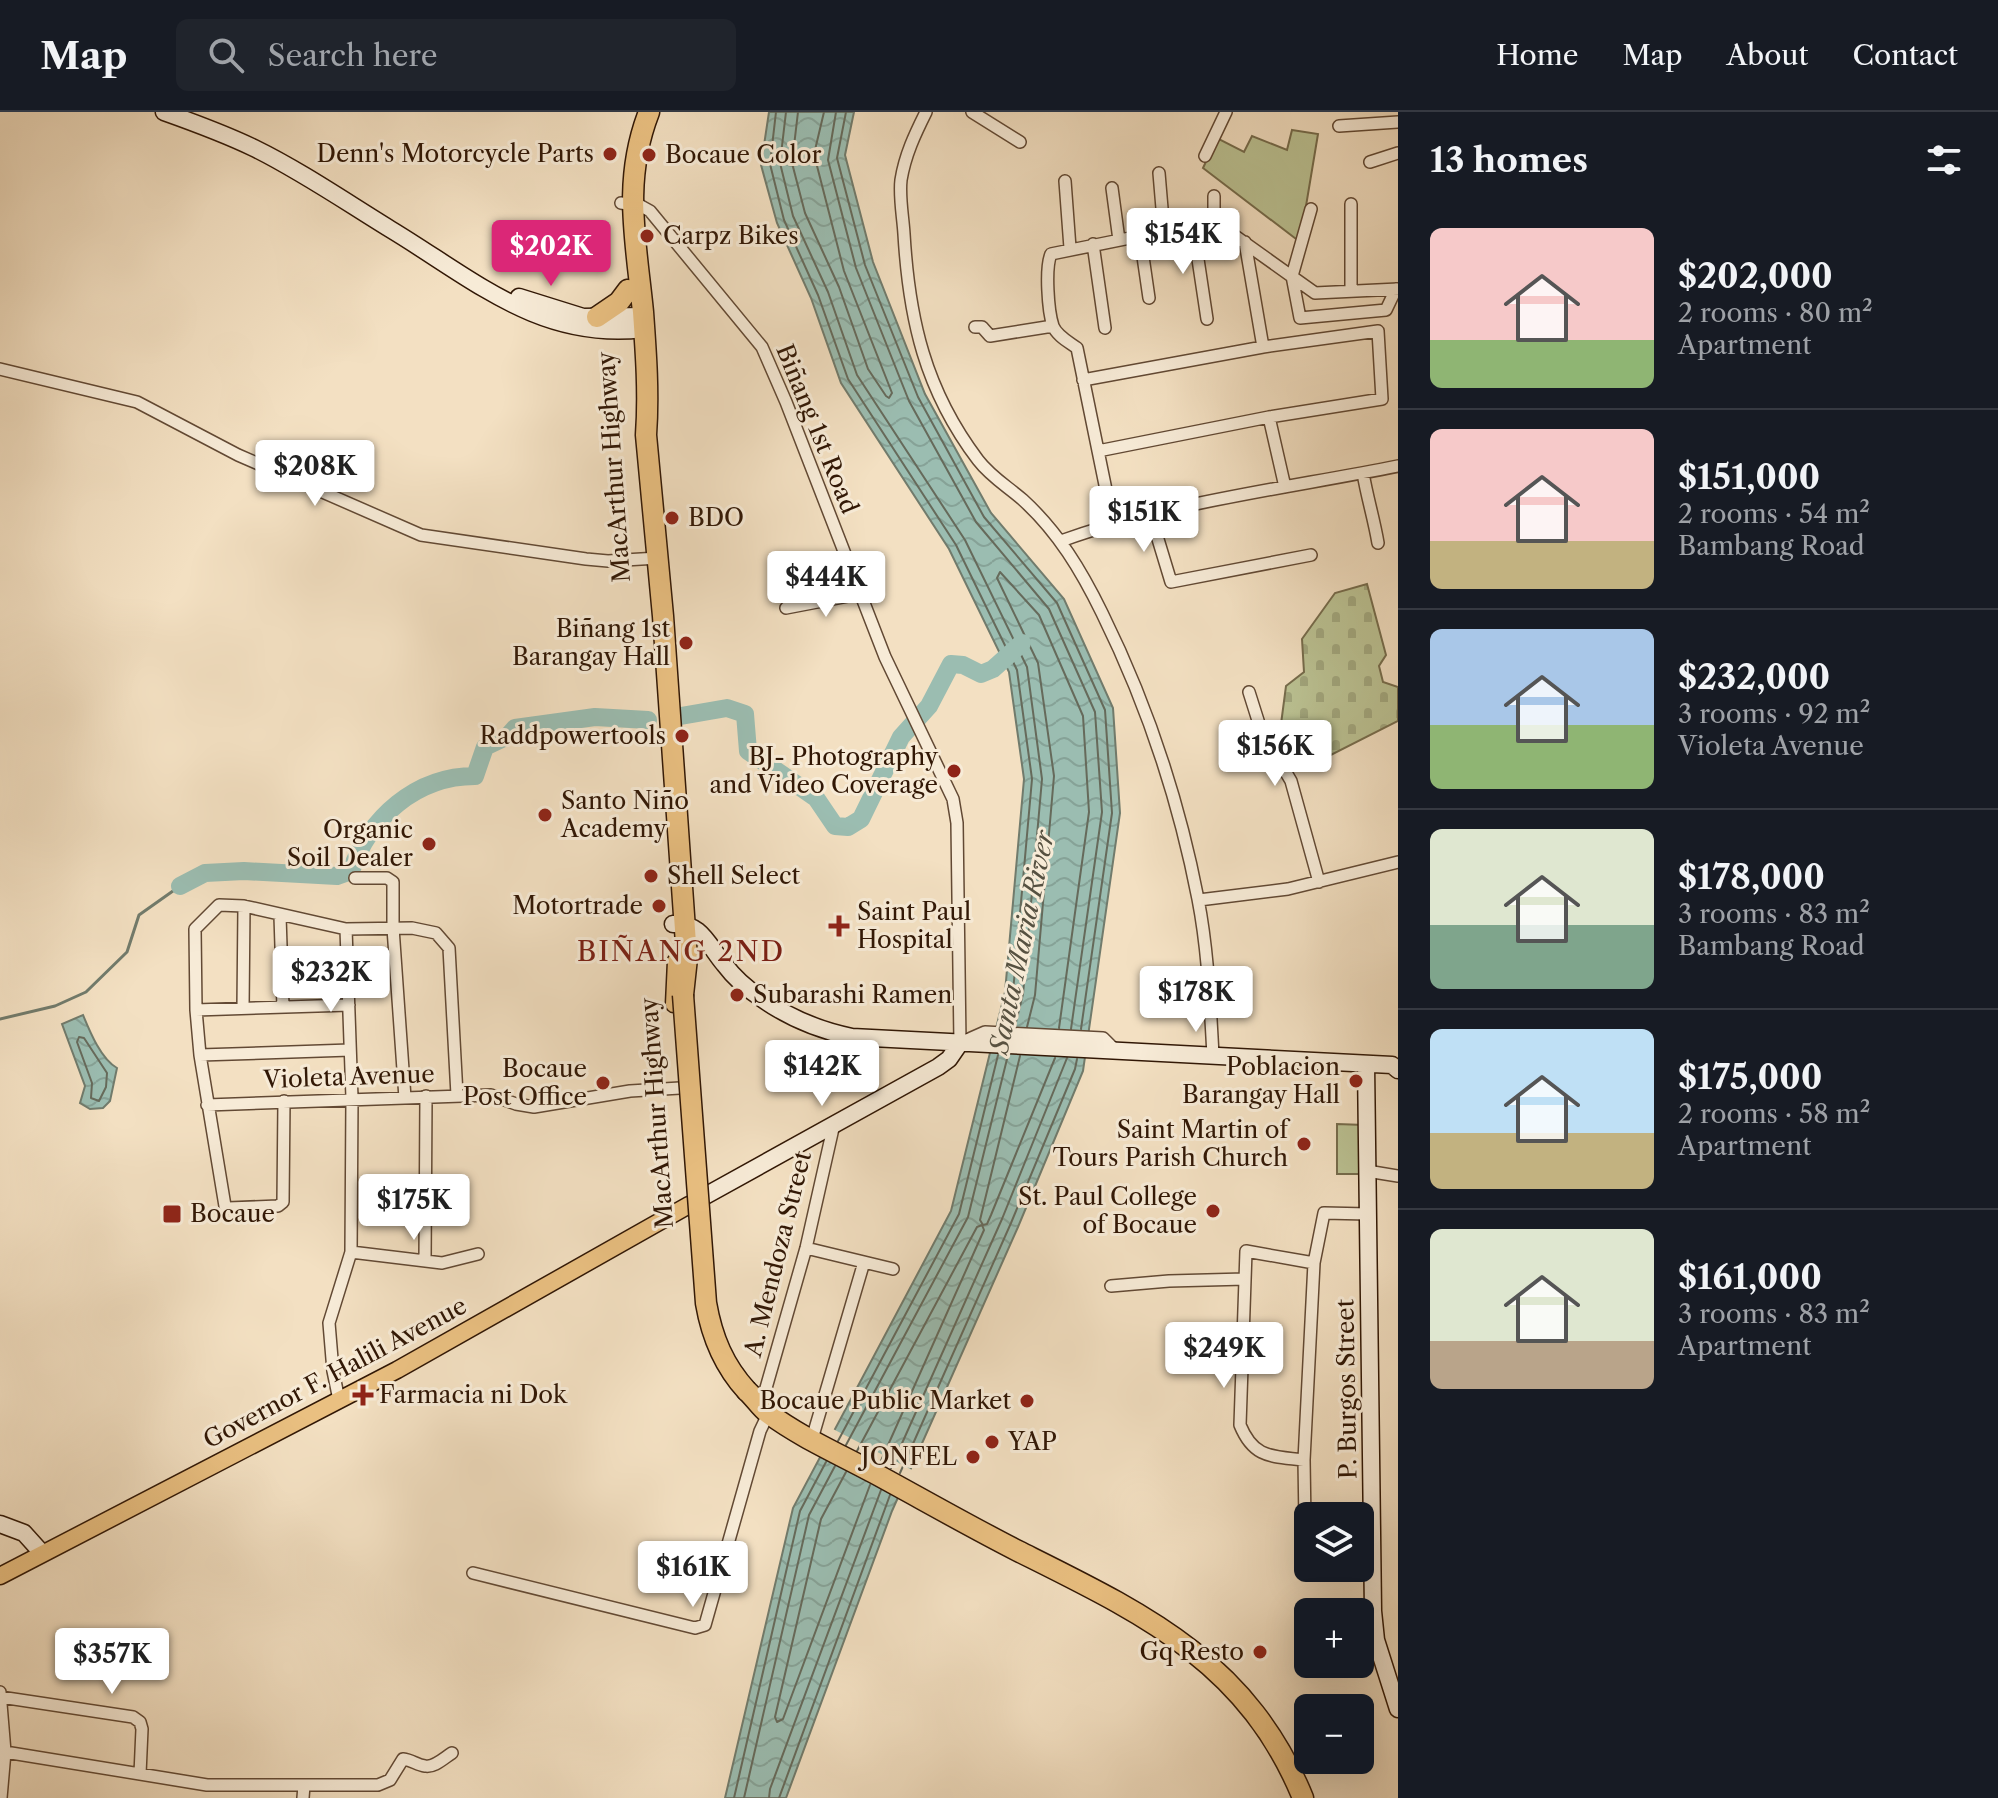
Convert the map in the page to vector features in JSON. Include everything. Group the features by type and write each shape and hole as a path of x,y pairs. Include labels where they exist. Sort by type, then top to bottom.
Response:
{"highway":[{"name":"MacArthur Highway","path":"636,112 624,163 628,290 636,323"},
{"name":"MacArthur Highway","path":"649,112 626,203 681,959"},
{"path":"597,317 619,302 628,290"},
{"path":"681,959 706,1303 719,1350 735,1378 763,1403"},
{"name":"MacArthur Highway","path":"763,1403 815,1436 913,1488 1118,1591 1209,1650 1239,1677 1267,1715 1300,1768 1312,1798"},
{"name":"MacArthur Highway","path":"913,1488 1002,1543 1108,1595 1165,1629 1191,1649 1231,1685 1258,1716 1284,1757 1303,1798"}],"main road":[{"path":"164,112 210,128 257,150 504,302 537,317 581,329 636,323"},
{"path":"472,281 538,305 583,317 636,323"},
{"path":"679,924 701,933 725,966 750,990 806,1024 852,1037 960,1043 984,1039 1396,1067"},
{"name":"MacArthur Highway","path":"681,959 692,991 712,1280 720,1326 735,1363 763,1403 755,1407 740,1395 719,1369 709,1351 698,1313 674,993 681,959"},
{"path":"705,1196 938,1067 949,1059 960,1043"},
{"name":"P. Burgos Street","path":"1366,1064 1374,1625 1398,1709"},
{"name":"Governor F. Halili Avenue","path":"0,1576 339,1400 689,1205"},
{"path":"0,1524 24,1533 42,1553"}],"street":[{"path":"926,112 909,146 901,182 907,289 921,352 951,420 977,459 999,483 1022,499 1061,541 1103,616 1150,724 1199,900 1213,1055"},
{"path":"972,112 1020,142"},
{"path":"1205,156 1226,112"},
{"path":"1339,126 1398,122"},
{"path":"1370,162 1398,153"},
{"path":"1159,173 1164,232"},
{"path":"1065,181 1070,248"},
{"path":"1112,188 1119,240"},
{"path":"1214,196 1214,221"},
{"name":"Biñang 1st Road","path":"626,203 646,208 656,217 762,347 885,657 956,810 960,1043"},
{"path":"1351,204 1351,291"},
{"path":"1311,209 1292,276 1300,318 1386,310 1397,289"},
{"path":"1113,524 1077,348 1053,326 1047,274 1048,259 1055,251 1214,221 1315,293 1397,289"},
{"path":"1193,226 1207,319"},
{"path":"1140,236 1149,298"},
{"path":"1245,242 1263,347"},
{"path":"1093,244 1105,328"},
{"path":"1341,314 1343,334"},
{"path":"975,327 983,327 990,336 1053,326"},
{"path":"1083,380 1263,347 1378,331 1382,399 1269,417 1098,451"},
{"path":"0,369 137,402 238,455 421,535 586,559 652,559"},
{"path":"1269,417 1285,487"},
{"path":"1061,541 1113,524 1398,466"},
{"path":"1363,473 1378,543"},
{"path":"1151,516 1171,582 1311,555"},
{"path":"786,608 859,594"},
{"path":"1249,692 1261,730 1291,781 1319,882"},
{"path":"1199,900 1288,889 1398,862"},
{"path":"355,878 391,879 393,882 393,928 405,1098"},
{"path":"284,1101 283,1202 278,1206 232,1209 225,1206 207,1105 196,1010 195,929 219,905 244,906 346,929 412,928 436,933 449,948 457,1095"},
{"path":"243,1008 244,906"},
{"path":"280,916 283,1007"},
{"path":"339,1400 329,1323 351,1252 352,1098 346,929"},
{"path":"196,1010 349,1005"},
{"path":"200,1055 350,1050"},
{"name":"Violeta Avenue","path":"207,1105 491,1095 534,1107 630,1091 680,1088"},
{"path":"425,1261 426,1096"},
{"name":"A. Mendoza Street","path":"473,1573 695,1628 705,1625 806,1248 834,1124"},
{"path":"1367,1171 1398,1176"},
{"path":"1305,1502 1314,1263 1324,1213 1368,1214"},
{"path":"806,1248 893,1269"},
{"path":"1304,1460 1254,1450 1240,1425 1246,1251 1314,1263"},
{"path":"351,1252 442,1263 478,1254"},
{"path":"815,1436 864,1262"},
{"path":"1111,1286 1245,1279"},
{"path":"1,1798 5,1752 0,1694 133,1717 140,1722 142,1729 140,1774"},
{"path":"5,1752 207,1785 304,1792 378,1785 390,1780 403,1759 408,1758 424,1766 432,1765 452,1753"},
{"path":"373,1798 378,1785"}],"green space":[{"path":"1292,130 1318,134 1300,242 1203,168 1217,138 1244,152 1252,136 1287,150"},
{"path":"1367,584 1386,655 1379,666 1383,682 1398,687 1398,721 1317,762 1281,724 1286,686 1304,672 1302,639 1335,593"},
{"path":"1337,1124 1364,1125 1363,1174 1337,1174"}],"water":[{"name":"Santa Maria River","path":"769,112 854,112 845,155 873,262 925,394 991,513 1064,599 1113,708 1120,813 1083,1071 1018,1227 892,1511 786,1798 725,1798 793,1508 951,1211 1005,992 1024,779 1009,672 949,549 841,383 811,298 777,223 761,165"},
{"path":"83,1015 101,1052 117,1068 110,1101 103,1108 90,1109 80,1103 85,1086 62,1024"}],"pier":[{"path":"831,1428 914,1471 903,1494 819,1450"}],"waterway":[{"path":"675,717 727,708 745,714 748,751 816,798 835,826 848,827 861,819 901,737 929,706 951,664 963,665 981,674 993,669 1022,643"},
{"path":"180,886 205,873 244,871 337,876 351,871 370,834 398,804 433,783 475,776 485,747 508,736 515,728 595,717 648,720"},
{"path":"0,1019 55,1006 86,992 127,952 139,915 180,886"}],"place":[{"name":"Denn's Motorcycle Parts","path":"610,154"},
{"name":"Bocaue Color","path":"649,155"},
{"name":"Carpz Bikes","path":"647,236"},
{"name":"BDO","path":"672,518"},
{"name":"Biñang 1st Barangay Hall","path":"686,643"},
{"name":"Raddpowertools","path":"682,736"},
{"name":"BJ- Photography and Video Coverage","path":"954,771"},
{"name":"Santo Niño Academy","path":"545,815"},
{"name":"Organic Soil Dealer","path":"429,844"},
{"name":"Shell Select","path":"651,876"},
{"name":"Motortrade","path":"659,906"},
{"name":"Saint Paul Hospital","path":"839,926"},
{"name":"Subarashi Ramen","path":"737,995"},
{"name":"Poblacion Barangay Hall","path":"1356,1081"},
{"name":"Bocaue Post Office","path":"603,1083"},
{"name":"Saint Martin of Tours Parish Church","path":"1304,1144"},
{"name":"St. Paul College of Bocaue","path":"1213,1211"},
{"name":"Bocaue","path":"172,1214"},
{"name":"Farmacia ni Dok","path":"363,1395"},
{"name":"Bocaue Public Market","path":"1027,1401"},
{"name":"YAP","path":"992,1442"},
{"name":"JONFEL","path":"973,1457"},
{"name":"Gq Resto","path":"1260,1652"}],"district":[{"name":"BIÑANG 2ND","path":"681,951"}]}
